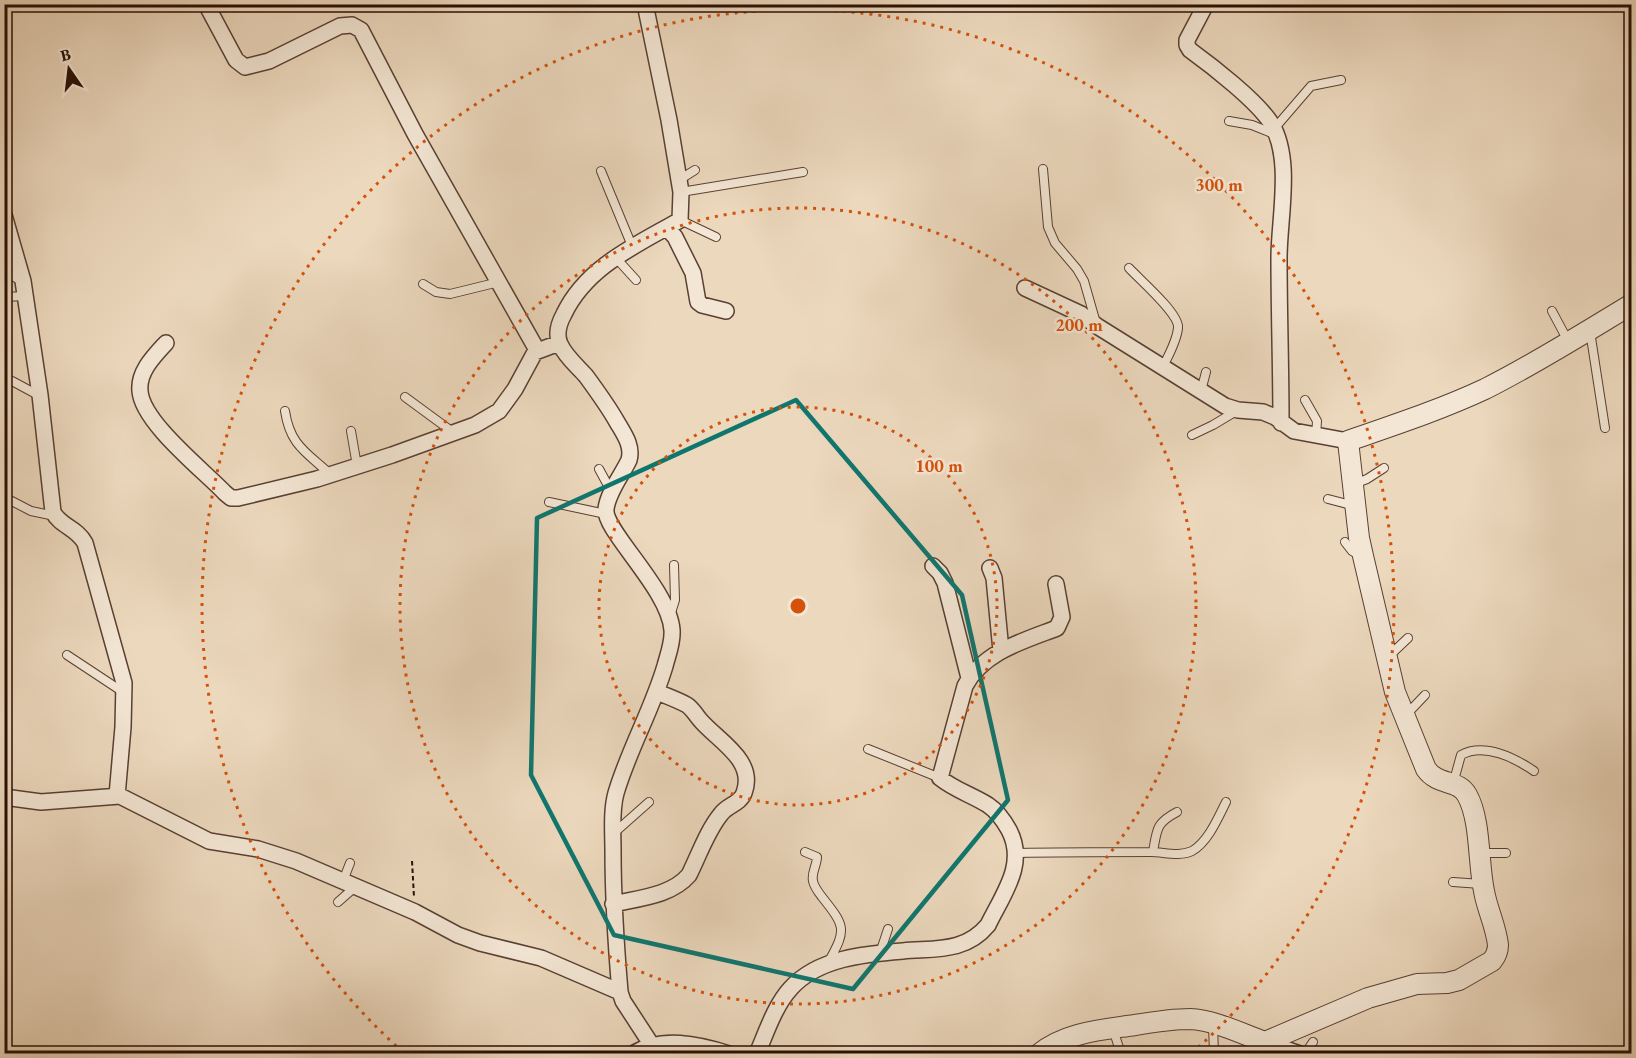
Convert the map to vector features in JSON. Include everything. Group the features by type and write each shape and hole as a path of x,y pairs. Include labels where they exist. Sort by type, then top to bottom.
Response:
{"street":[{"path":"206,4 236,60 245,67 269,61 340,26 352,25 361,30 415,134 537,350"},
{"path":"645,4 680,186 674,224 675,237 693,273 698,302 726,311"},
{"path":"1206,4 1187,40 1187,45 1256,107 1270,123 1275,132 1283,169 1279,257 1281,423"},
{"path":"4,215 24,289 40,395 51,504 60,523 76,531 85,543 121,669 124,693 117,796"},
{"path":"651,1044 623,1001 620,992 613,904 615,794 657,692 671,644 672,631 670,616 658,590 614,530 606,514 612,493 629,460 630,445 616,419 594,387 559,343 557,333 575,294 592,274 632,246 674,224"},
{"path":"1024,288 1081,314 1162,368 1225,406 1238,410 1263,412 1294,431 1348,441 1422,416 1486,388 1632,304"},
{"path":"166,343 144,372 140,392 144,404 160,428 231,498 249,497 357,466 475,425 498,411 515,389 537,350 559,343"},
{"path":"1265,1042 1368,998 1417,984 1447,983 1459,980 1496,957 1496,936 1483,884 1474,819 1469,800 1466,793 1453,784 1432,778 1426,769 1395,692 1359,538 1348,441"},
{"path":"933,566 945,583 969,678"},
{"path":"990,568 994,578 1000,651"},
{"path":"757,1053 787,992 801,979 828,964 846,958 879,953 946,948 962,944 981,933 988,925 1016,867 1017,853 1014,840 998,814 989,806 952,788 939,778 969,678 1000,651 1057,628 1062,617 1056,584"},
{"path":"613,904 669,890 682,883 689,875 720,814 741,798 745,791 744,770 732,750 687,705 657,692"},
{"path":"4,797 41,802 117,796 209,841 258,849 296,861 415,912 458,935 480,943 541,958 620,992"},
{"path":"1039,1053 1066,1038 1113,1028 1191,1019 1300,1053"},
{"path":"633,1053 651,1044 665,1042 729,1053"}],"lane":[{"path":"1229,120 1275,132 1311,86 1341,80"},
{"path":"1043,169 1048,227 1055,243 1077,269 1083,281 1097,326"},
{"path":"680,186 695,170"},
{"path":"601,171 632,246"},
{"path":"680,186 803,172"},
{"path":"674,224 716,237"},
{"path":"616,258 636,280"},
{"path":"1129,268 1178,321 1177,335 1162,368"},
{"path":"4,272 24,289 4,297"},
{"path":"423,284 436,292 450,294 499,282"},
{"path":"1552,311 1569,342"},
{"path":"1590,329 1605,428"},
{"path":"1201,391 1206,372"},
{"path":"12,381 40,395"},
{"path":"405,397 454,433"},
{"path":"1305,400 1317,421 1316,436"},
{"path":"1192,435 1238,410"},
{"path":"285,411 288,428 295,442 330,474"},
{"path":"351,431 357,466"},
{"path":"1354,484 1384,468"},
{"path":"599,469 612,493"},
{"path":"4,497 31,511 55,516"},
{"path":"1328,499 1356,506"},
{"path":"549,502 606,514"},
{"path":"1345,542 1355,554 1363,556"},
{"path":"670,616 675,600 674,565"},
{"path":"1387,657 1408,638"},
{"path":"66,655 124,693"},
{"path":"1405,716 1425,695"},
{"path":"868,749 939,778"},
{"path":"1453,784 1461,755 1471,751 1514,758 1534,771"},
{"path":"613,835 649,802"},
{"path":"1017,853 1154,852 1179,854 1194,849 1203,841 1217,821 1226,802"},
{"path":"1154,852 1159,825 1165,818 1177,812"},
{"path":"805,852 818,860 812,874 813,883 840,922 842,930 841,941 828,964"},
{"path":"1479,853 1506,853"},
{"path":"338,902 349,884 350,863"},
{"path":"1453,882 1483,884"},
{"path":"879,953 888,929"},
{"path":"1213,1024 1214,1053"},
{"path":"1113,1028 1121,1053"},
{"path":"1305,1053 1313,1042"}],"path":[{"path":"1625,264 1632,270"},
{"path":"412,861 415,912"}],"highlighted area":[{"path":"796,400 962,595 1008,800 853,989 614,935 531,775 537,518"}]}
